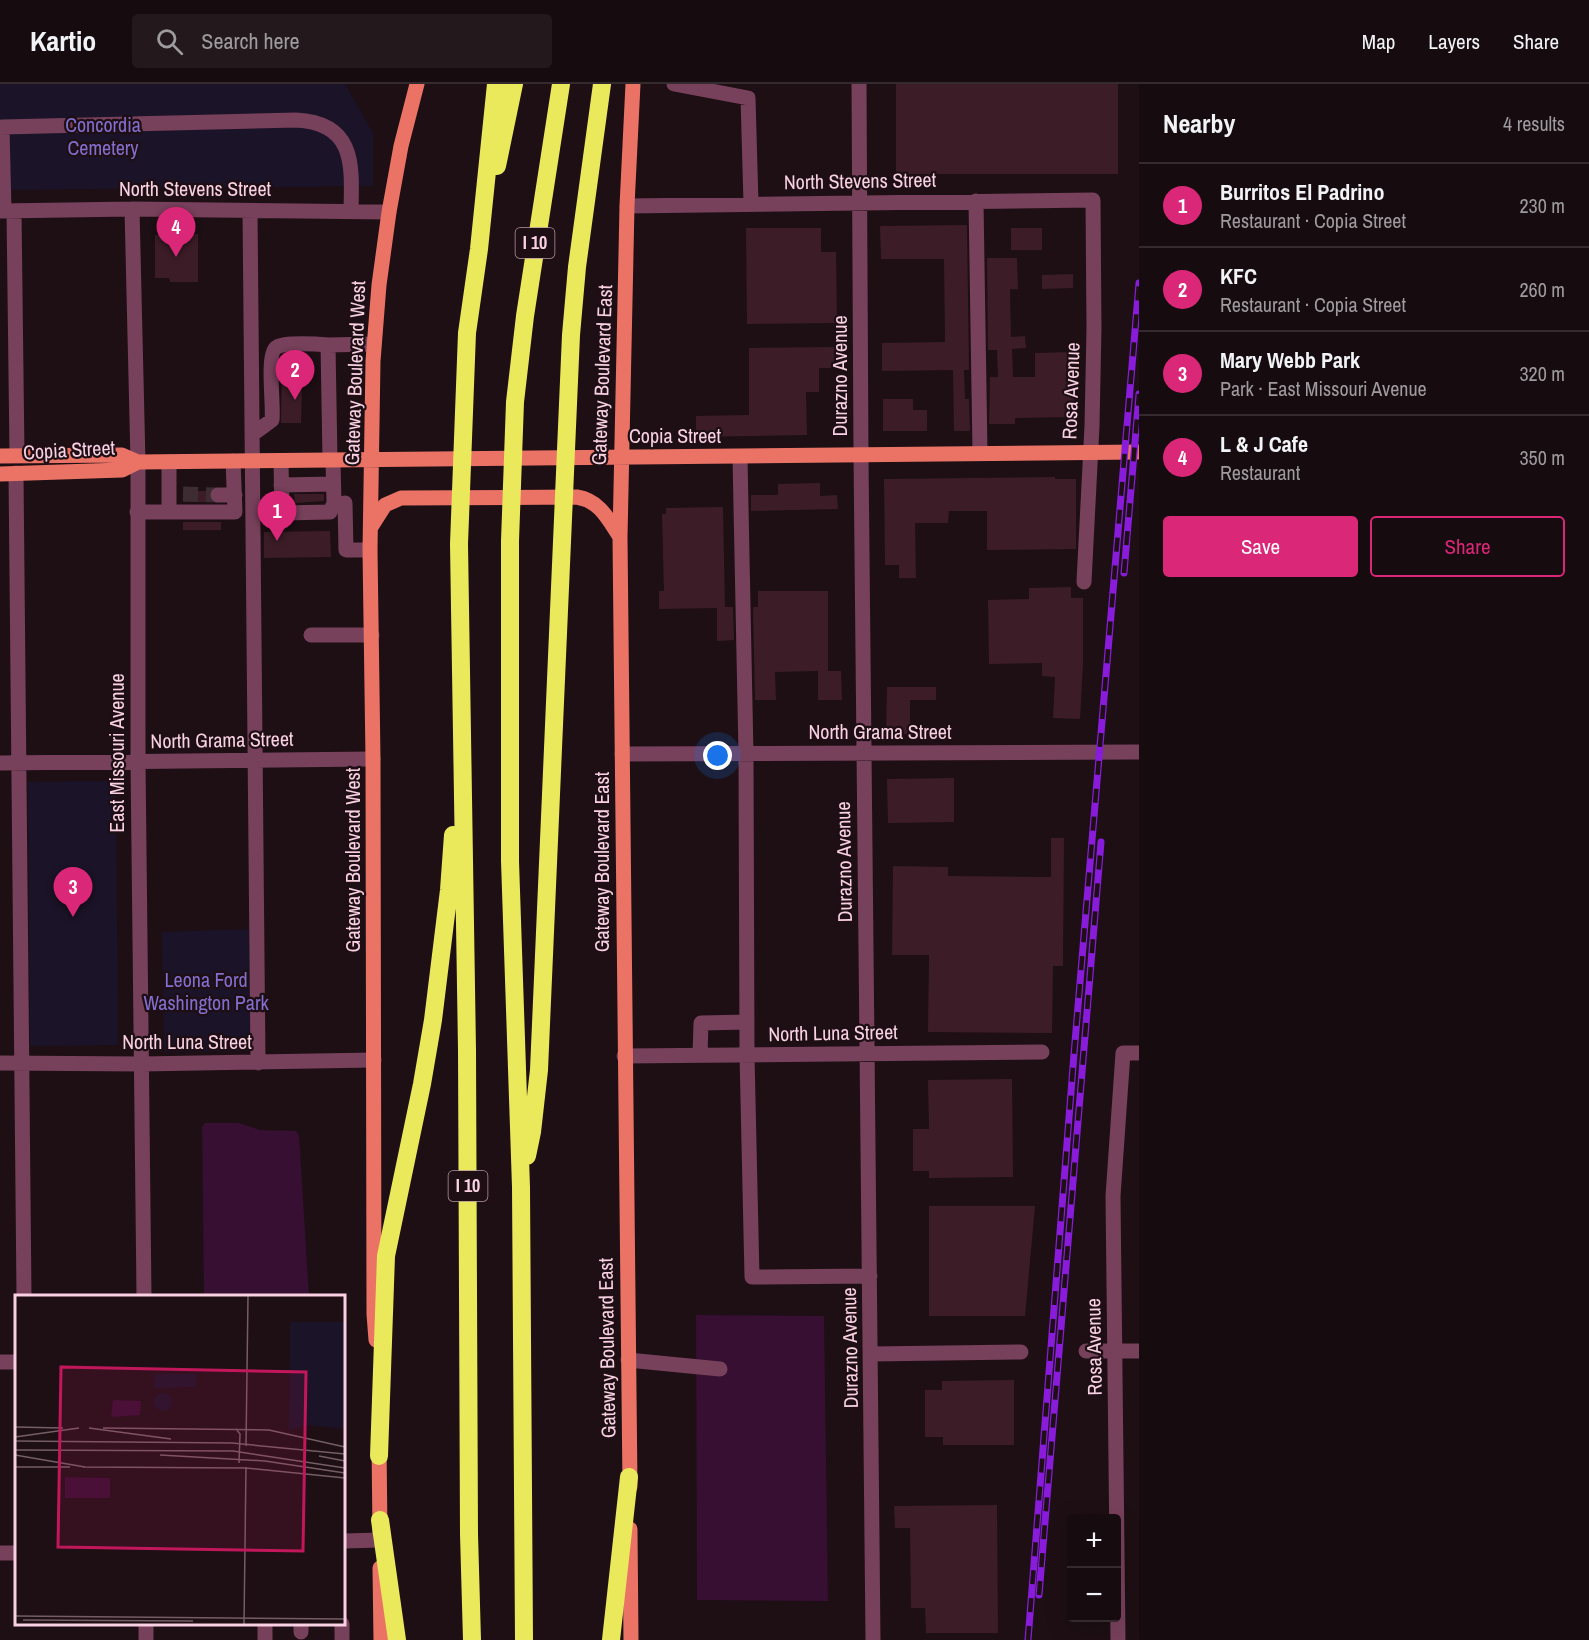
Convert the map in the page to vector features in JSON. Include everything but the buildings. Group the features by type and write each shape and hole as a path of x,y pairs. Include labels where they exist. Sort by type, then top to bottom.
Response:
{"highway":[{"path":"479,249 496,84"},
{"name":"I 10","path":"472,1640 469,1534 467,1050 459,544 467,333 479,249 514,84"},
{"name":"I 10","path":"524,1640 521,1187 510,861 510,542 515,402 537,229 561,84"},
{"path":"521,1187 532,1132 539,1070 571,335 583,221 602,84"},
{"path":"379,1456 384,1272 433,1020 449,890 462,732"},
{"path":"611,1640 619,1585 629,1477"},
{"path":"380,1520 397,1640"}],"main road":[{"name":"Gateway Boulevard West","path":"381,1640 378,1364 374,1314 373,759 370,550 374,344 389,212 401,146 417,84"},
{"name":"Gateway Boulevard East","path":"631,1640 620,457 633,84"},
{"name":"Copia Street","path":"0,456 122,455 138,462 169,462 1139,452"},
{"name":"Copia Street","path":"0,474 122,470 138,462"},
{"path":"371,527 385,505 401,498 577,497 591,501 598,506 620,537"}],"street":[{"path":"674,84 748,98 751,203"},
{"name":"Durazno Avenue","path":"859,84 873,1640"},
{"path":"16,455 2,127 296,120 316,122 336,136 348,150 352,169 351,211"},
{"name":"North Stevens Street","path":"627,206 1093,200"},
{"name":"Rosa Avenue","path":"1084,582 1091,453 1094,328 1093,200"},
{"path":"976,201 980,453"},
{"name":"East Missouri Avenue","path":"132,210 138,462 138,762 144,1295"},
{"name":"North Stevens Street","path":"6,211 389,212"},
{"path":"250,211 258,1063"},
{"path":"253,434 272,420 273,393 270,357 277,346 374,344"},
{"path":"328,345 333,484 340,503 346,550 370,550"},
{"path":"740,457 752,1277 870,1276"},
{"path":"137,512 235,512 233,461"},
{"path":"281,461 282,513 330,512 340,503 371,502"},
{"path":"169,462 176,494 169,512"},
{"path":"16,473 24,1295"},
{"path":"281,485 333,484"},
{"path":"218,495 235,495"},
{"path":"311,635 372,635"},
{"name":"North Grama Street","path":"622,754 1139,752"},
{"name":"North Grama Street","path":"0,763 373,759"},
{"path":"700,1055 701,1023 747,1022"},
{"name":"North Luna Street","path":"624,1056 1042,1052"},
{"name":"Rosa Avenue","path":"1118,1640 1113,1196 1123,1053 1139,1053"},
{"name":"North Luna Street","path":"0,1063 141,1064 374,1060"},
{"path":"1086,1352 1139,1351"},
{"path":"871,1354 1021,1352"},
{"path":"628,1360 720,1369"},
{"path":"345,1541 380,1540"},
{"path":"146,1625 147,1640"}],"green space":[{"name":"Concordia Cemetery","path":"0,84 345,84 373,133 373,186 0,190"},
{"path":"107,781 116,790 118,1045 30,1046 28,782"},
{"name":"Leona Ford Washington Park","path":"249,929 251,1051 164,1052 162,932"}],"shaded area":[{"path":"205,1123 239,1123 260,1130 296,1131 299,1135 309,1295 204,1295 202,1127"},
{"path":"696,1315 824,1316 828,1601 697,1600"}],"tunnel":[{"path":"183,494 218,495"}],"railway":[{"path":"1028,1640 1074,1054 1139,283"},
{"path":"1124,573 1139,394"},
{"path":"1039,1595 1101,842"}],"place":[{"name":"L & J Cafe","path":"176,257"},
{"name":"KFC","path":"295,400"},
{"name":"Burritos El Padrino","path":"277,541"},
{"name":"Mary Webb Park","path":"73,917"}]}
